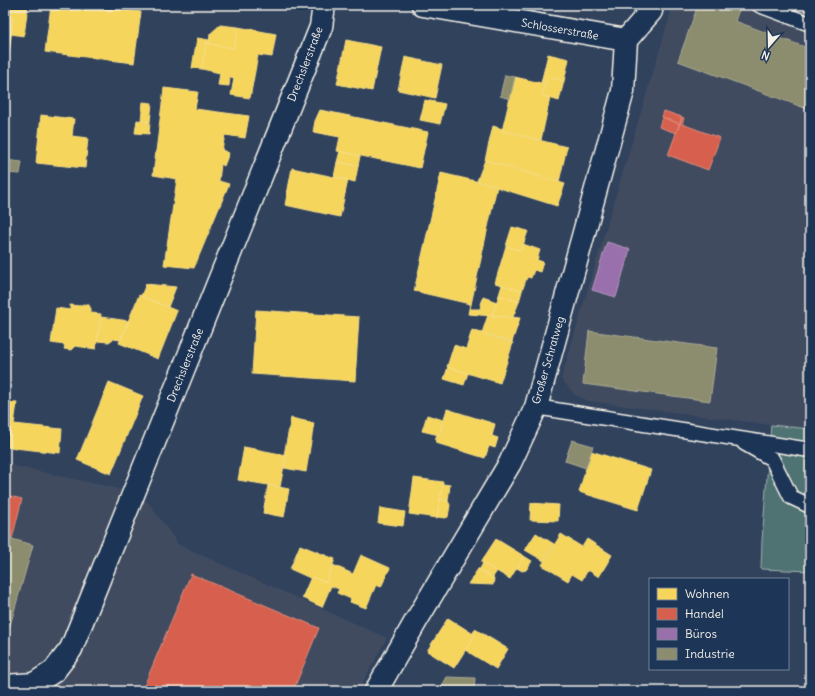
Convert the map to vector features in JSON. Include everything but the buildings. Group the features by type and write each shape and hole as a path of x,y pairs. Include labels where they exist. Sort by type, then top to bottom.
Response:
{"street":[{"name":"Drechslerstraße","path":"5,686 34,684 54,670 71,649 321,27 324,5"},
{"name":"Schlosserstraße","path":"423,5 626,40"},
{"path":"626,40 651,11 652,5"},
{"name":"Großer Schratweg","path":"376,691 416,620 510,463 536,407 623,91 626,40"}],"lane":[{"path":"759,5 810,24"},
{"path":"536,407 810,450"},
{"path":"737,439 772,459 791,497 810,506"}],"shaded area":[{"path":"673,5 793,5 810,11 810,429 588,401 575,395 561,379"},
{"path":"5,464 115,488 148,502 179,545 387,638 358,691 5,691"}],"green space":[{"path":"771,425 810,429 810,571 761,569"}]}
